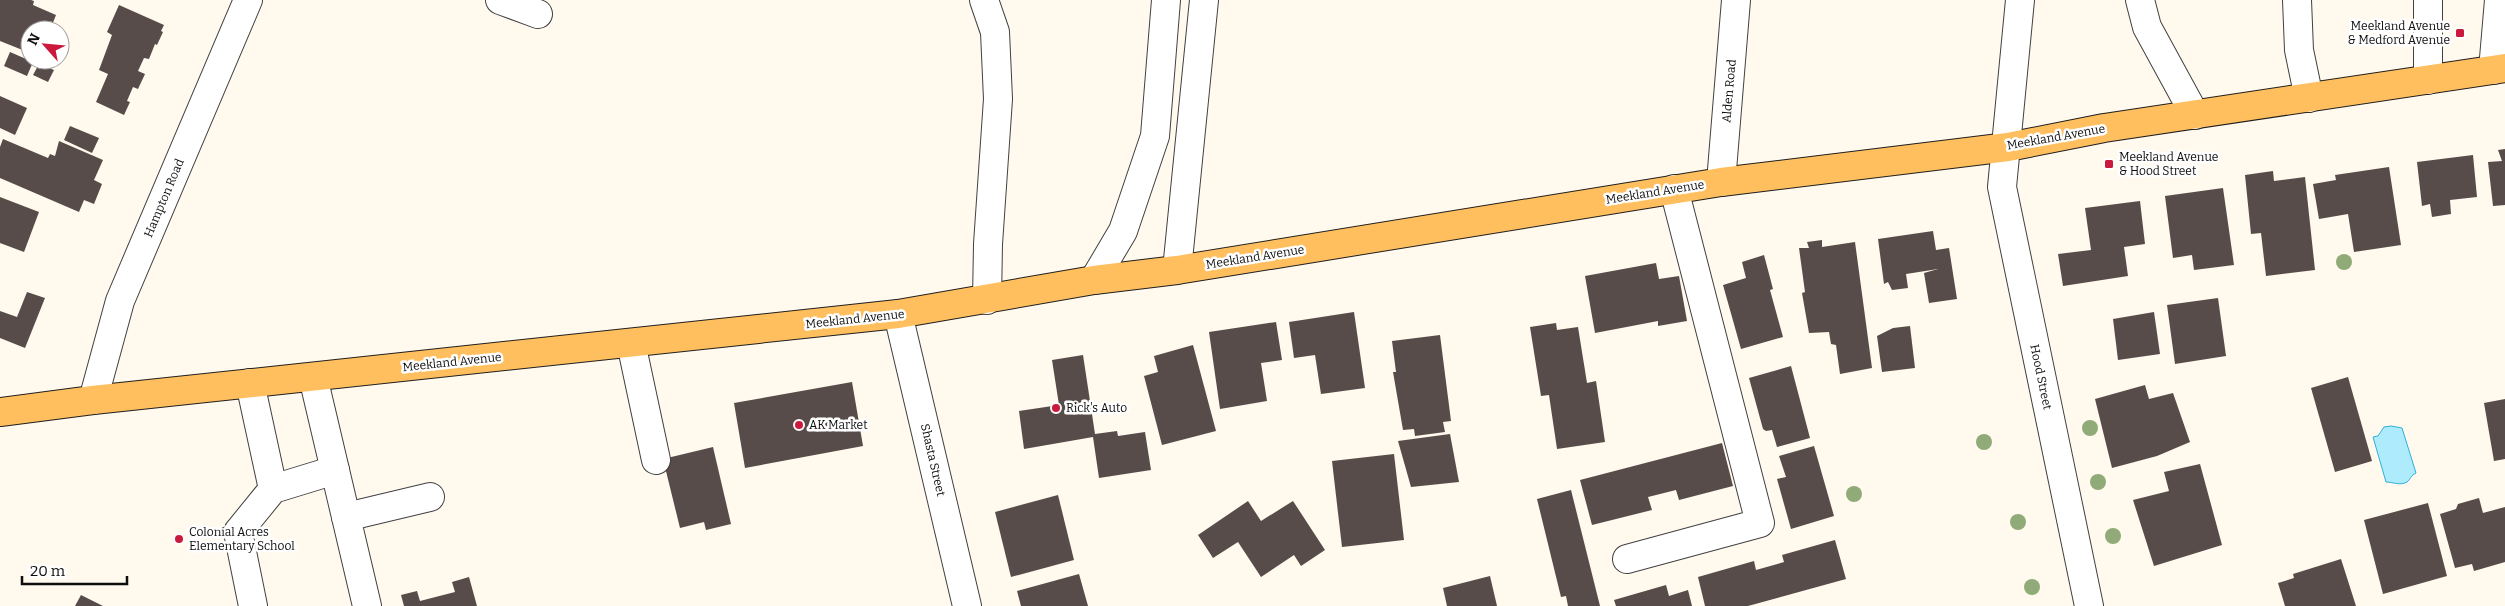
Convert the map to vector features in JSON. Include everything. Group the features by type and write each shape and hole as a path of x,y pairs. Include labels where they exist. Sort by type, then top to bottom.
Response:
{"main road":[{"name":"Meekland Avenue","path":"0,412 93,400 898,314 988,300 1094,280 1176,270 1674,189 2008,147 2104,128 2499,69"}],"street":[{"name":"Hampton Road","path":"93,400 120,301 248,0"},
{"path":"500,0 538,14"},
{"path":"984,0 995,32 998,99 988,244 988,300"},
{"path":"1094,280 1123,231 1155,136 1166,0"},
{"path":"1176,270 1204,0"},
{"name":"Alden Road","path":"1721,182 1736,0"},
{"name":"Hood Street","path":"2020,0 2008,147 2002,187 2003,196 2089,606"},
{"path":"2140,0 2147,27 2195,115"},
{"path":"2297,0 2300,50 2308,98"},
{"path":"2428,0 2428,80"},
{"path":"2499,0 2499,69"},
{"path":"1627,559 1760,523 1674,189"},
{"name":"Shasta Street","path":"898,314 967,606"},
{"path":"631,343 656,460"},
{"path":"313,377 367,606"},
{"path":"250,384 273,489"},
{"path":"253,606 238,532 273,489 335,470"},
{"path":"346,517 430,497"}],"water":[{"path":"2384,427 2402,428 2416,473 2408,481 2399,484 2386,482 2373,437 2378,436"}],"building":[{"path":"0,0 31,0 34,1 33,5 56,15 54,20 20,20 20,49 0,41"},
{"path":"119,5 164,25 157,45 155,44 149,59 144,58 138,71 145,74 138,89 133,87 127,101 130,102 124,115 96,102 108,74 99,70 112,35 107,32"},
{"path":"10,52 20,56 20,70 30,70 27,76 4,66"},
{"path":"36,70 54,70 48,82 33,75"},
{"path":"0,96 27,108 15,135 0,128"},
{"path":"70,126 99,138 92,153 64,140"},
{"path":"3,139 48,158 50,154 55,156 59,141 103,160 94,180 102,184 94,204 84,200 79,212 0,178 0,147"},
{"path":"2505,149 2505,205 2493,206 2488,162 2502,161 2498,150"},
{"path":"2473,155 2477,197 2450,200 2451,214 2432,217 2430,204 2422,206 2417,162"},
{"path":"2389,167 2401,245 2354,252 2348,214 2319,219 2313,184 2336,180 2335,175"},
{"path":"2273,171 2274,181 2305,177 2315,270 2266,276 2261,233 2251,234 2245,175"},
{"path":"2223,188 2234,265 2194,270 2192,255 2173,258 2165,196"},
{"path":"0,197 39,212 24,252 0,243"},
{"path":"2140,201 2145,244 2124,247 2128,276 2063,286 2058,254 2091,250 2085,208"},
{"path":"1933,231 1936,250 1949,248 1957,299 1929,303 1924,273 1938,269 1906,274 1908,288 1892,290 1888,282 1884,284 1878,239"},
{"path":"1822,240 1822,247 1855,242 1872,368 1840,374 1836,345 1831,344 1829,332 1809,333 1802,293 1805,292 1799,248 1809,248 1807,242"},
{"path":"1764,255 1773,289 1770,290 1783,337 1741,349 1723,285 1746,278 1742,262"},
{"path":"1656,263 1659,279 1679,276 1687,321 1658,326 1658,321 1595,333 1585,276"},
{"path":"27,292 45,298 25,348 0,338 0,311 17,317"},
{"path":"2218,298 2226,356 2175,364 2167,305"},
{"path":"1354,312 1365,388 1321,394 1315,355 1294,358 1289,322"},
{"path":"2154,312 2160,354 2118,360 2113,319"},
{"path":"1276,322 1282,360 1261,363 1267,401 1220,409 1209,332"},
{"path":"1556,323 1557,330 1578,327 1587,383 1596,381 1605,442 1557,449 1549,395 1541,396 1530,327"},
{"path":"1910,326 1915,368 1882,372 1877,336 1893,328"},
{"path":"1440,335 1451,421 1443,422 1445,432 1415,436 1414,429 1403,430 1393,372 1396,372 1392,341"},
{"path":"1193,345 1216,431 1162,445 1144,376 1158,372 1154,356"},
{"path":"1083,355 1095,434 1117,431 1118,436 1145,432 1151,470 1099,478 1093,437 1024,449 1019,411 1059,405 1052,360"},
{"path":"1791,366 1810,438 1777,447 1772,430 1766,431 1763,429 1749,378"},
{"path":"2348,377 2372,461 2335,472 2311,388"},
{"name":"AK Market","path":"852,382 863,446 745,468 734,403"},
{"path":"2145,385 2149,399 2173,393 2190,442 2157,456 2112,468 2095,399"},
{"path":"2505,399 2505,459 2494,461 2484,403"},
{"path":"1450,434 1459,482 1411,487 1398,441"},
{"path":"1722,443 1733,486 1679,500 1676,490 1648,497 1652,510 1592,525 1580,480"},
{"path":"1814,446 1834,516 1791,529 1777,479 1786,477 1779,456"},
{"path":"713,447 731,524 706,530 704,522 680,528 663,459"},
{"path":"1394,454 1404,540 1342,547 1332,461"},
{"path":"2200,464 2222,545 2154,566 2133,500 2169,491 2164,472"},
{"path":"1571,490 1600,606 1568,606 1566,596 1561,597 1537,499"},
{"path":"1058,495 1074,560 1011,577 995,512"},
{"path":"2479,498 2483,513 2505,507 2505,562 2474,571 2472,564 2455,568 2440,514 2456,509 2458,504"},
{"path":"1248,501 1261,521 1293,501 1325,550 1301,566 1294,555 1261,577 1238,542 1213,558 1198,535"},
{"path":"2428,503 2447,576 2383,594 2364,520"},
{"path":"1835,540 1846,579 1748,606 1705,606 1698,577 1754,561 1756,570 1784,562 1782,555"},
{"path":"2341,559 2356,606 2285,606 2278,583 2294,578 2293,574"},
{"path":"1079,574 1088,606 1021,606 1017,591"},
{"path":"1490,576 1497,606 1447,606 1443,588"},
{"path":"469,577 477,606 404,606 401,595 417,591 420,601 455,592 452,582"},
{"path":"1666,585 1669,596 1688,590 1692,606 1616,606 1614,600"},
{"path":"81,595 103,606 75,606"}],"place":[{"name":"Meekland Avenue & Medford Avenue","path":"2460,33"},
{"name":"Meekland Avenue & Hood Street","path":"2109,164"},
{"name":"Rick's Auto","path":"1056,408"},
{"name":"AK Market","path":"799,425"},
{"name":"Colonial Acres Elementary School","path":"179,539"}]}
